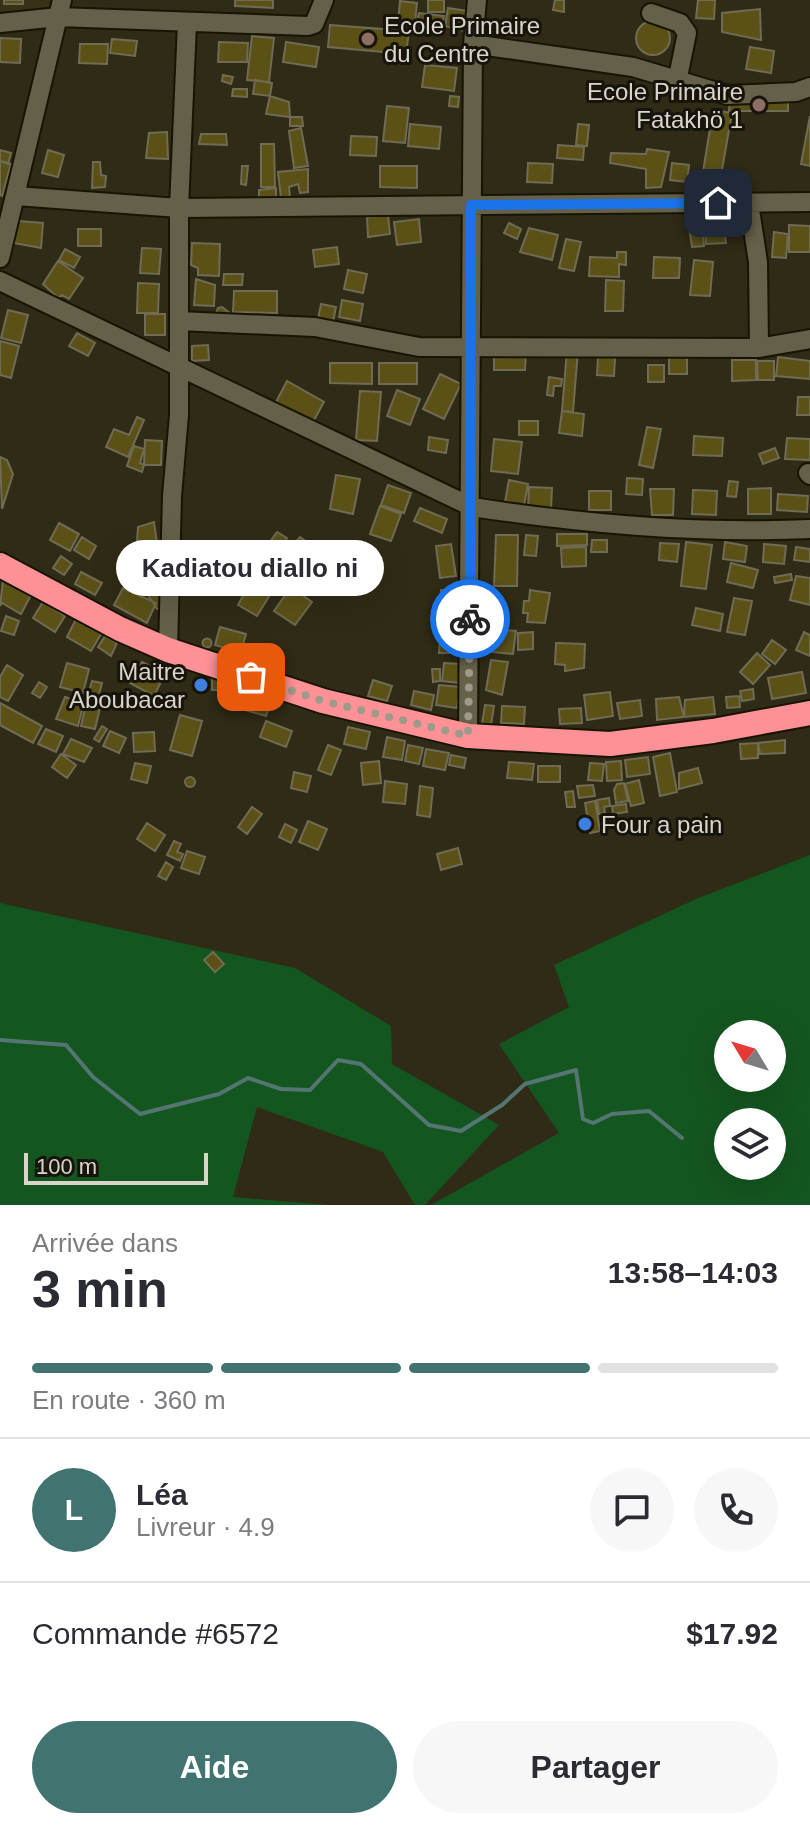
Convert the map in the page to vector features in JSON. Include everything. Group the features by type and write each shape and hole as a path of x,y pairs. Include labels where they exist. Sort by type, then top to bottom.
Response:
{"highway":[{"path":"0,565 120,629 168,650 323,701 468,736 610,744 713,731 810,713"}],"street":[{"path":"0,23 60,9 187,23 308,26 314,24 324,0"},
{"path":"468,736 472,507 471,205 473,44 477,0"},
{"path":"0,258 60,9"},
{"path":"651,13 680,23 687,33 677,82"},
{"path":"168,650 172,496 179,415 179,208 187,23"},
{"path":"473,44 633,67 727,95 796,92 810,87"},
{"path":"16,196 179,208 810,202"},
{"path":"749,203 758,262 759,348"},
{"path":"0,281 472,507 638,526 810,529"},
{"path":"179,321 315,327 419,347 759,348 810,339"}],"shaded area":[{"path":"0,0 62,0 58,17 0,23"}],"green space":[{"path":"810,855 810,1205 431,1205 559,1133 499,1044 569,1007 554,965 696,899"},
{"path":"0,903 295,968 391,1026 392,1064 499,1125 425,1205 415,1205 383,1152 257,1107 233,1197 329,1205 0,1205"}],"building":[{"path":"4,0 23,0 23,4 4,4"},
{"path":"235,0 273,0 273,8 235,6"},
{"path":"428,0 444,0 444,12 428,12"},
{"path":"555,0 564,0 564,12 553,10"},
{"path":"698,0 715,0 714,19 696,18"},
{"path":"400,1 417,3 415,23 398,22"},
{"path":"448,8 468,11 464,31 445,26"},
{"path":"760,9 761,40 722,32 722,13"},
{"path":"419,13 444,16 442,26 417,22"},
{"path":"653,21 665,26 670,38 665,50 653,55 641,50 636,38 641,26"},
{"name":"Ecole Primaire du Centre","path":"330,25 409,31 406,54 328,47"},
{"path":"252,36 274,38 269,82 247,80"},
{"path":"0,38 21,39 20,63 0,62"},
{"path":"112,39 137,41 135,56 110,53"},
{"path":"219,42 248,43 247,62 218,62"},
{"path":"286,42 319,47 316,67 283,62"},
{"path":"80,44 108,44 107,64 79,63"},
{"path":"750,47 774,51 771,73 746,69"},
{"path":"425,65 457,68 454,91 422,87"},
{"path":"223,75 233,77 231,84 222,81"},
{"path":"255,80 272,83 270,96 253,94"},
{"path":"233,89 247,89 247,97 232,96"},
{"path":"270,96 289,102 290,117 266,114"},
{"path":"450,96 459,97 458,107 449,106"},
{"name":"Ecole Primaire Fatakhö 1","path":"730,99 788,99 788,111 729,111"},
{"path":"387,106 409,108 405,143 383,141"},
{"path":"713,110 732,113 720,181 702,178"},
{"path":"810,116 810,166 801,164"},
{"path":"290,117 302,117 303,126 290,126"},
{"path":"410,124 441,127 439,149 408,146"},
{"path":"578,124 589,125 587,146 576,145"},
{"path":"301,128 308,166 294,168 289,131"},
{"path":"167,132 168,159 146,158 149,133"},
{"path":"201,134 226,134 227,145 199,144"},
{"path":"351,136 377,137 376,156 350,155"},
{"path":"261,144 274,144 275,187 261,187"},
{"path":"558,145 584,147 583,160 557,158"},
{"path":"647,149 669,152 661,187 646,188 646,169 610,163 611,153 646,154"},
{"path":"0,150 11,153 8,164 0,161"},
{"path":"48,150 64,155 58,177 42,173"},
{"path":"0,161 11,164 2,196 0,195"},
{"path":"93,162 100,162 101,175 106,176 105,187 92,188"},
{"path":"528,163 553,164 552,183 527,182"},
{"path":"672,163 689,165 687,182 670,180"},
{"path":"242,166 248,166 246,185 241,184"},
{"path":"380,166 417,166 417,188 380,187"},
{"path":"308,169 308,192 300,193 298,184 289,187 290,197 281,198 278,172"},
{"path":"276,188 276,198 259,198 259,190"},
{"path":"388,215 390,234 368,237 367,217"},
{"path":"419,219 421,242 397,245 394,222"},
{"path":"18,221 43,223 41,248 14,243"},
{"path":"509,223 521,229 517,239 504,233"},
{"path":"724,225 726,243 706,244 705,227"},
{"path":"789,225 810,226 810,252 789,252"},
{"path":"702,227 704,246 692,247 689,228"},
{"path":"529,228 558,235 552,260 520,252"},
{"path":"78,229 101,229 101,246 78,246"},
{"path":"774,232 788,234 786,258 772,257"},
{"path":"566,239 581,242 574,271 559,268"},
{"path":"192,243 220,244 219,276 198,275 198,268 191,265"},
{"path":"337,247 339,264 315,267 313,250"},
{"path":"142,248 161,249 159,274 140,273"},
{"path":"65,249 80,257 74,268 59,260"},
{"path":"617,252 626,252 626,265 619,264 619,277 589,276 590,257 617,258"},
{"path":"654,257 680,258 679,278 653,278"},
{"path":"694,260 713,262 710,296 690,295"},
{"path":"58,261 83,278 69,299 62,295 58,298 43,284"},
{"path":"348,270 367,274 363,293 344,289"},
{"path":"224,274 243,274 242,285 223,285"},
{"path":"196,279 215,285 214,306 194,305"},
{"path":"606,280 624,281 623,311 605,311"},
{"path":"138,283 159,284 158,313 137,313"},
{"path":"234,291 277,291 277,313 233,312"},
{"path":"342,300 363,304 360,321 339,317"},
{"path":"321,304 336,307 333,322 318,319"},
{"path":"222,307 231,314 215,316 218,308"},
{"path":"8,310 28,315 21,343 1,338"},
{"path":"145,314 165,314 165,335 145,335"},
{"path":"77,333 95,343 88,356 69,346"},
{"path":"0,341 19,346 11,378 0,375"},
{"path":"208,345 209,360 192,361 192,346"},
{"path":"567,350 578,350 573,412 562,411"},
{"path":"526,351 525,370 494,370 494,352"},
{"path":"598,356 615,358 614,376 597,375"},
{"path":"669,356 687,356 687,374 669,374"},
{"path":"778,357 810,361 810,379 776,376"},
{"path":"732,360 756,360 756,380 732,381"},
{"path":"757,361 774,361 774,380 758,380"},
{"path":"330,363 372,363 372,384 330,383"},
{"path":"379,363 417,363 417,384 379,384"},
{"path":"648,365 664,365 664,382 648,382"},
{"path":"440,374 461,384 444,419 423,409"},
{"path":"549,377 562,379 561,386 554,386 553,396 547,395"},
{"path":"287,381 324,402 313,422 276,402"},
{"path":"397,390 420,399 410,425 387,416"},
{"path":"360,391 381,392 377,441 356,440"},
{"path":"798,397 810,397 810,415 797,415"},
{"path":"562,411 584,414 582,436 559,433"},
{"path":"137,417 144,420 128,457 106,447 114,429 129,435"},
{"path":"519,421 538,421 538,435 519,435"},
{"path":"647,427 661,429 653,468 639,465"},
{"path":"694,436 723,438 722,456 693,455"},
{"path":"429,437 448,440 446,453 428,450"},
{"path":"787,438 810,439 810,460 785,459"},
{"path":"494,439 522,442 518,474 491,471"},
{"path":"145,440 162,441 161,465 144,465"},
{"path":"134,446 144,449 140,463 144,465 142,472 127,466"},
{"path":"775,448 779,458 763,464 759,454"},
{"path":"0,457 7,460 13,474 2,509"},
{"path":"336,475 360,479 353,514 330,509"},
{"path":"627,478 643,479 642,495 626,494"},
{"path":"509,480 528,484 524,506 505,502"},
{"path":"729,481 738,482 736,497 727,496"},
{"path":"388,485 411,493 404,513 381,505"},
{"path":"529,487 552,488 551,509 528,508"},
{"path":"771,488 771,514 748,514 748,489"},
{"path":"650,489 674,489 673,515 652,515"},
{"path":"693,490 717,491 716,515 692,514"},
{"path":"589,491 611,491 611,510 589,510"},
{"path":"778,494 808,496 807,512 777,510"},
{"path":"380,506 401,514 391,541 370,534"},
{"path":"420,508 447,519 442,533 414,521"},
{"path":"154,522 159,558 136,554 138,527"},
{"path":"59,523 79,534 70,551 50,540"},
{"path":"277,532 287,538 279,550 269,543"},
{"path":"557,534 587,534 587,545 557,546"},
{"path":"496,535 518,535 517,586 494,586"},
{"path":"526,535 538,536 536,556 524,555"},
{"path":"82,537 96,546 89,559 74,550"},
{"path":"300,537 329,558 316,576 287,554"},
{"path":"592,540 607,540 607,552 591,552"},
{"path":"686,542 712,545 706,589 681,586"},
{"path":"725,542 747,546 745,562 723,559"},
{"path":"660,543 679,544 677,562 659,560"},
{"path":"451,544 456,576 440,578 436,546"},
{"path":"764,544 786,546 784,564 763,562"},
{"path":"586,547 586,566 562,567 561,548"},
{"path":"796,547 810,549 810,562 794,560"},
{"path":"61,556 72,564 64,575 53,568"},
{"path":"731,563 758,570 753,588 727,582"},
{"path":"131,564 155,565 156,586 128,582"},
{"path":"329,564 345,573 337,587 321,579"},
{"path":"81,572 102,583 95,595 75,584"},
{"path":"199,572 216,576 212,595 195,591"},
{"path":"791,574 792,580 775,583 774,577"},
{"path":"796,576 810,578 810,605 790,600"},
{"path":"253,578 273,590 257,616 238,605"},
{"path":"359,579 363,583 359,587 355,583"},
{"path":"3,580 31,595 21,614 2,603 0,606"},
{"path":"291,587 312,602 295,625 274,611"},
{"path":"123,588 156,603 147,623 114,605"},
{"path":"149,589 164,589 164,611 157,609 148,595"},
{"path":"441,590 454,590 452,621 439,620"},
{"path":"530,590 550,593 545,623 527,622 528,613 523,613 524,601 529,601"},
{"path":"734,598 752,601 745,635 727,632"},
{"path":"43,602 65,616 55,632 33,618"},
{"path":"696,608 723,614 720,631 692,625"},
{"path":"6,616 19,621 14,635 1,631"},
{"path":"77,617 103,631 91,651 67,637"},
{"path":"220,627 246,634 241,652 215,645"},
{"path":"495,629 516,631 513,654 493,652"},
{"path":"533,632 533,649 518,650 518,633"},
{"path":"804,632 810,635 810,656 796,650"},
{"path":"440,635 457,635 457,653 439,653"},
{"path":"105,636 117,643 111,656 98,647"},
{"path":"207,638 212,643 207,648 202,643"},
{"path":"772,640 786,650 775,664 762,654"},
{"path":"556,643 585,644 584,668 565,671 565,665 555,664"},
{"path":"757,653 770,665 753,684 740,672"},
{"path":"491,660 508,662 502,695 486,690"},
{"path":"142,662 165,674 154,696 130,683"},
{"path":"67,663 89,669 83,693 60,687"},
{"path":"444,663 461,664 459,683 442,681"},
{"path":"7,665 23,675 8,701 0,697 0,677"},
{"path":"432,669 440,669 440,681 433,682"},
{"path":"802,672 806,693 772,699 768,678"},
{"path":"212,678 218,678 218,690 212,690"},
{"path":"199,680 208,683 205,689 197,686"},
{"path":"373,680 392,686 387,701 368,696"},
{"path":"92,681 102,683 99,695 89,692"},
{"path":"39,682 47,687 40,698 32,693"},
{"path":"439,685 460,687 457,708 436,705"},
{"path":"233,686 242,688 239,697 229,695"},
{"path":"753,689 754,699 742,701 740,691"},
{"path":"247,691 272,699 266,716 242,709"},
{"path":"414,691 434,695 431,710 411,705"},
{"path":"610,692 613,716 587,720 584,695"},
{"path":"739,696 740,707 727,708 726,697"},
{"path":"65,697 84,703 78,726 56,719"},
{"path":"679,697 684,717 657,720 656,699"},
{"path":"713,697 715,714 684,717 685,700"},
{"path":"640,700 642,716 620,719 617,703"},
{"path":"0,703 42,726 33,743 0,725"},
{"path":"86,705 100,708 95,729 81,726"},
{"path":"485,705 494,706 491,725 482,724"},
{"path":"502,706 525,707 524,724 501,723"},
{"path":"581,708 582,723 560,724 559,709"},
{"path":"180,715 202,721 192,756 170,750"},
{"path":"266,721 292,731 286,747 260,737"},
{"path":"102,726 107,729 99,742 94,739"},
{"path":"348,727 370,732 366,749 344,744"},
{"path":"46,729 63,736 56,752 38,744"},
{"path":"110,731 126,738 119,753 103,746"},
{"path":"154,732 155,751 134,752 133,733"},
{"path":"387,737 405,741 402,760 383,757"},
{"path":"71,739 92,748 84,762 63,754"},
{"path":"785,740 785,753 760,754 758,743"},
{"path":"758,743 758,758 741,759 740,744"},
{"path":"328,745 341,750 331,775 318,770"},
{"path":"408,745 423,748 419,764 405,761"},
{"path":"426,749 449,753 445,770 423,766"},
{"path":"670,753 677,792 660,796 653,757"},
{"path":"61,754 76,765 67,778 52,767"},
{"path":"451,755 466,758 464,768 449,765"},
{"path":"648,757 650,774 627,777 625,760"},
{"path":"379,761 381,783 363,785 361,763"},
{"path":"621,761 622,780 607,781 606,762"},
{"path":"509,762 534,764 532,780 507,778"},
{"path":"135,763 151,766 147,783 131,779"},
{"path":"590,763 604,764 602,781 588,780"},
{"path":"538,766 560,766 560,782 538,782"},
{"path":"698,768 702,783 679,789 679,773"},
{"path":"294,772 311,776 307,792 291,788"},
{"path":"190,777 195,782 190,787 185,782"},
{"path":"639,780 644,803 631,806 625,784"},
{"path":"385,781 407,784 405,804 383,802"},
{"path":"624,783 628,801 616,803 614,790 617,784"},
{"path":"593,785 595,796 579,798 577,786"},
{"path":"420,786 433,788 430,817 417,815"},
{"path":"573,791 575,807 567,807 565,792"},
{"path":"609,798 610,806 604,807 605,813 599,814 597,800"},
{"path":"595,801 600,831 590,833 585,803"},
{"path":"626,804 627,812 613,814 612,806"},
{"path":"252,807 262,814 247,834 238,827"},
{"path":"308,821 327,829 318,850 299,842"},
{"path":"147,823 165,835 155,851 137,839"},
{"path":"285,824 297,830 291,843 279,837"},
{"path":"174,841 181,844 177,852 183,854 180,861 167,855"},
{"path":"458,848 462,864 441,870 437,854"},
{"path":"187,851 205,857 199,874 181,868"},
{"path":"166,862 173,867 166,880 158,876"},
{"path":"213,952 224,964 215,972 204,960"}],"waterway":[{"path":"0,1040 66,1045 93,1077 140,1114 219,1094 248,1078 281,1089 310,1090 338,1060 361,1064 429,1125 461,1131 502,1105 525,1084 576,1070 583,1119 593,1123 612,1114 649,1111 682,1138"}],"way so far":[{"path":"251,677 323,701 468,736 470,619"}],"place":[{"name":"Ecole Primaire du Centre","path":"368,39"},
{"name":"Ecole Primaire Fatakhö 1","path":"759,105"},
{"name":"Kadiatou diallo ni","path":"251,677"},
{"name":"Maitre Aboubacar","path":"201,685"},
{"name":"Four a pain","path":"585,824"}],"route":[{"path":"470,619 471,205 718,203"}]}
